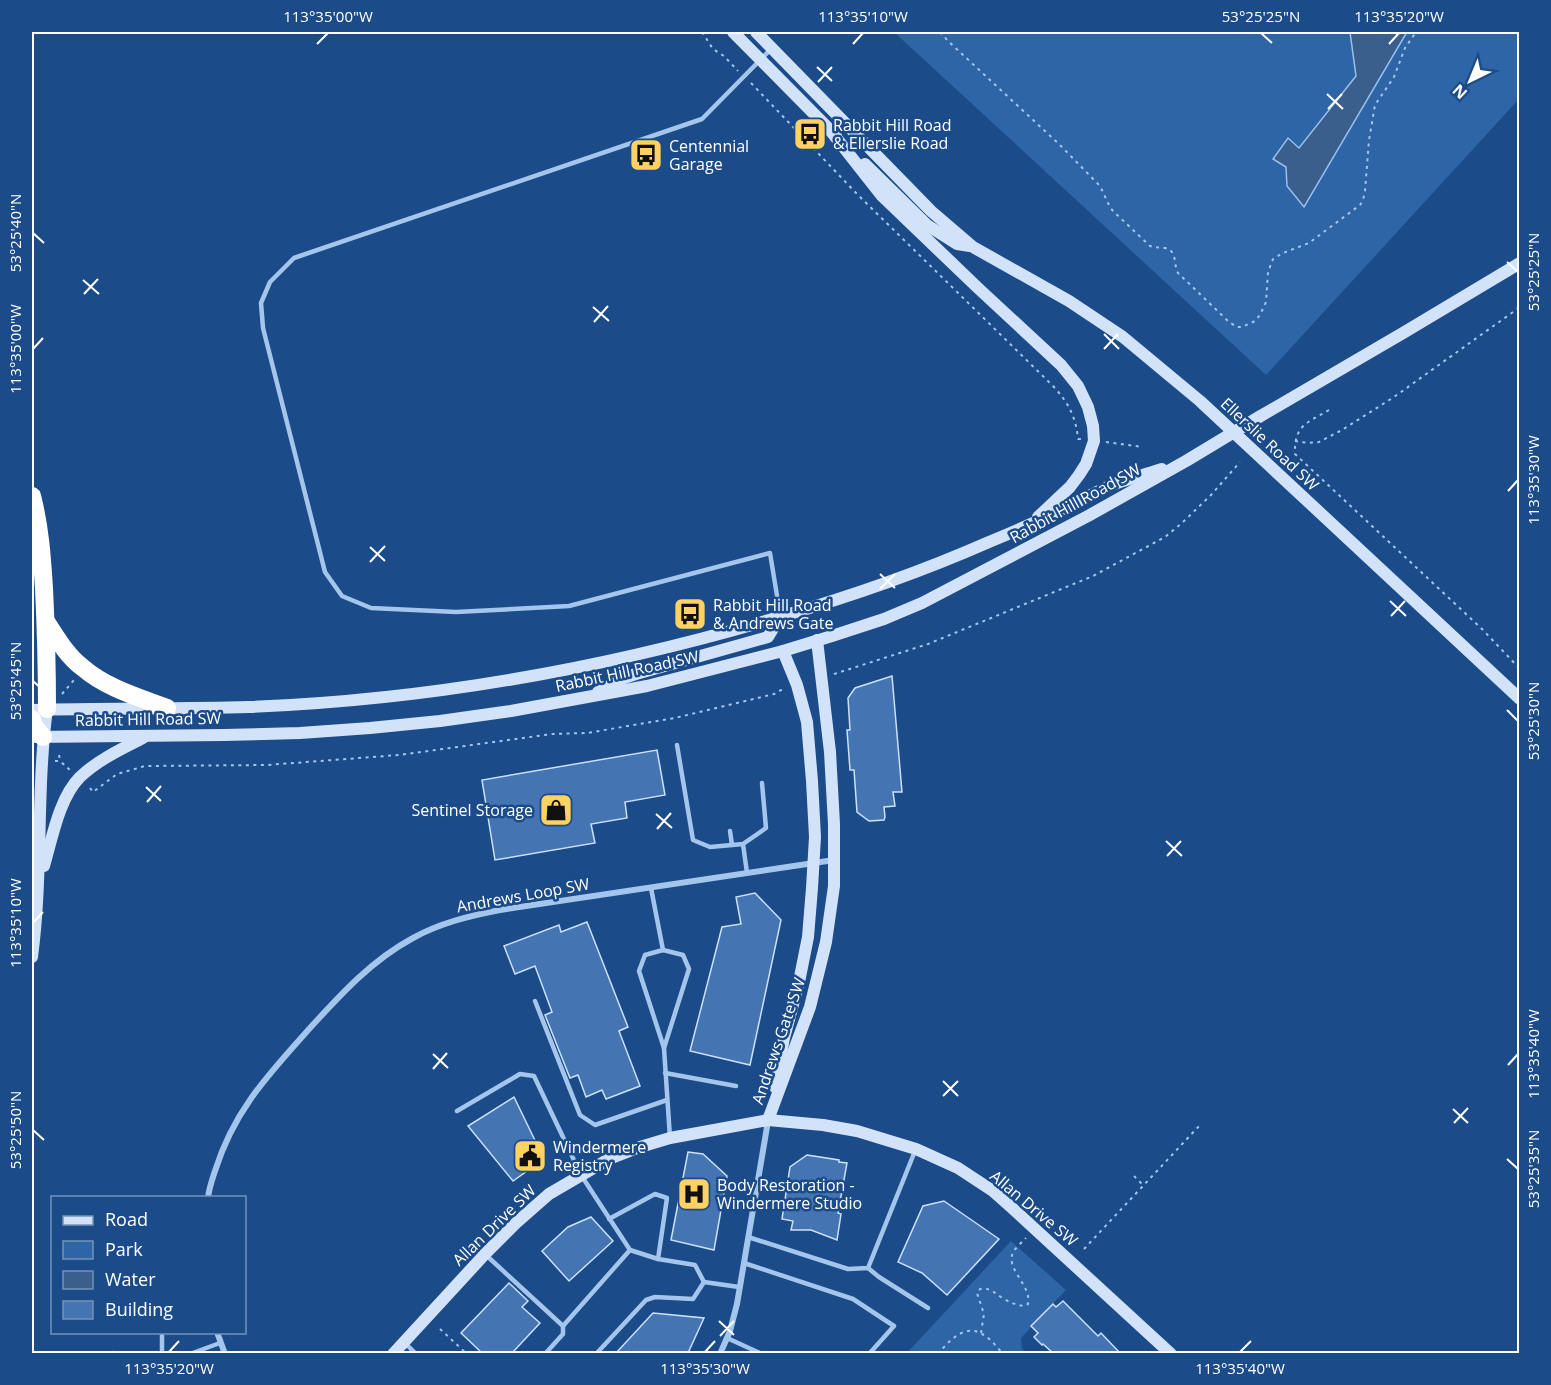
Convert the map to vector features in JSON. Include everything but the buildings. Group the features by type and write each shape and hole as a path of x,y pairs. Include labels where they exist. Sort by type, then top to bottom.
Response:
{"highway":[{"path":"32,496 41,538 47,623 43,709 34,726 37,737"},
{"path":"47,623 81,667 109,685 167,708"}],"main road":[{"name":"Ellerslie Road SW","path":"733,32 927,225 957,244 972,247"},
{"name":"Ellerslie Road SW","path":"756,32 931,211 972,247 1069,302 1123,337 1200,401 1520,699"},
{"path":"830,130 882,196 1061,366 1078,386 1088,407 1093,426 1094,441 1086,464 1070,487 1029,525"},
{"name":"Rabbit Hill Road SW","path":"37,737 224,735 370,728 440,721 511,711 647,686 783,651 884,619 922,603 1088,516 1186,461 1413,328 1520,262"},
{"name":"Rabbit Hill Road SW","path":"43,709 250,707 398,696 563,671 673,647 780,617 902,576 1029,525 1115,484 1186,461"},
{"path":"586,698 624,678 768,637 780,617"},
{"name":"Andrews Gate SW","path":"768,1120 810,1007 826,942 834,886 834,824 830,752 817,640"},
{"name":"Andrews Gate SW","path":"768,1120 784,1038 808,937 815,837 807,722 797,686 783,651"},
{"path":"39,882 63,805 80,777 116,751 147,736"},
{"path":"32,957 39,882 37,737"},
{"name":"Allan Drive SW","path":"393,1353 485,1254 549,1194 609,1159 640,1147 670,1138 768,1120 857,1131 916,1149 958,1168 993,1191 1171,1353"}],"street":[{"name":"Andrews Loop SW","path":"208,1196 219,1156 233,1125 272,1070 360,976 390,952 414,938 441,925 500,910 834,860"},
{"path":"720,1353 732,1322 740,1287 768,1120"},
{"path":"218,1334 225,1353"}],"lane":[{"path":"772,48 702,119 294,258 270,282 261,303 263,328 326,572 342,596 370,608 456,612 569,606 770,553 780,617"},
{"path":"677,745 693,840 710,847 743,844 766,828 762,783"},
{"path":"730,831 732,845"},
{"path":"743,844 747,873"},
{"path":"651,888 663,950"},
{"path":"664,1048 689,969 683,955 663,950 645,955 639,971 664,1048 670,1138"},
{"path":"535,1001 580,1115 595,1125 667,1100"},
{"path":"665,1073 736,1086"},
{"path":"457,1111 520,1074 534,1076 581,1175 630,1250 658,1259 695,1265 704,1282"},
{"path":"868,1268 916,1149"},
{"path":"609,1219 655,1194 667,1198 658,1259"},
{"path":"748,1237 848,1269 868,1268 928,1308"},
{"path":"546,1353 563,1334 563,1326 630,1250"},
{"path":"485,1254 563,1326"},
{"path":"744,1263 853,1299 894,1326 869,1353"},
{"path":"704,1282 740,1287"},
{"path":"596,1353 646,1300 655,1297 693,1299 704,1282"},
{"path":"162,1334 162,1353"},
{"path":"727,1338 762,1353"},
{"path":"404,1342 416,1353"},
{"path":"189,1353 220,1343"}],"path":[{"path":"702,32 713,49 724,57"},
{"path":"940,32 1099,185 1113,211 1150,246 1166,248 1173,253 1178,273 1237,327 1255,321 1264,308 1268,272 1273,259 1282,253 1309,243 1360,205 1365,191 1369,140 1375,105 1394,77 1405,48 1416,32"},
{"path":"765,98 858,195 1064,398 1073,414 1078,439"},
{"path":"1295,441 1319,442 1335,434 1394,397 1520,307"},
{"path":"1329,410 1302,426 1295,441 1295,454 1482,629 1520,669"},
{"path":"1100,441 1143,447"},
{"path":"822,678 927,644 1093,576 1165,537 1211,495 1240,462"},
{"path":"43,709 62,694 78,676"},
{"path":"86,784 93,792 117,774 145,766 267,765 399,755 552,734 587,733 675,718 774,694 784,688 797,686"},
{"path":"59,755 60,761"},
{"path":"1084,1249 1200,1125"},
{"path":"1134,1176 1143,1185"},
{"path":"981,1333 984,1314 977,1293 980,1289 985,1288 992,1291 1014,1304 1024,1306 1028,1304 1029,1298 1013,1266 1012,1253 1030,1235 1038,1231"},
{"path":"441,1329 466,1353"},
{"path":"938,1353 961,1333 973,1331 981,1333 1003,1353"}],"green space":[{"path":"894,32 1519,32 1519,99 1266,375"},
{"path":"1011,1241 1066,1290 1021,1338 1022,1349 1027,1353 906,1354"}],"water":[{"path":"1350,32 1407,32 1304,207 1287,186 1286,167 1273,159 1288,138 1299,148 1356,76"}],"place":[{"name":"Rabbit Hill Road & Ellerslie Road","path":"810,134"},
{"name":"Centennial Garage","path":"646,155"},
{"name":"Rabbit Hill Road & Andrews Gate","path":"690,614"},
{"name":"Sentinel Storage","path":"556,810"},
{"name":"Windermere Registry","path":"530,1156"},
{"name":"Body Restoration - Windermere Studio","path":"694,1194"}]}
